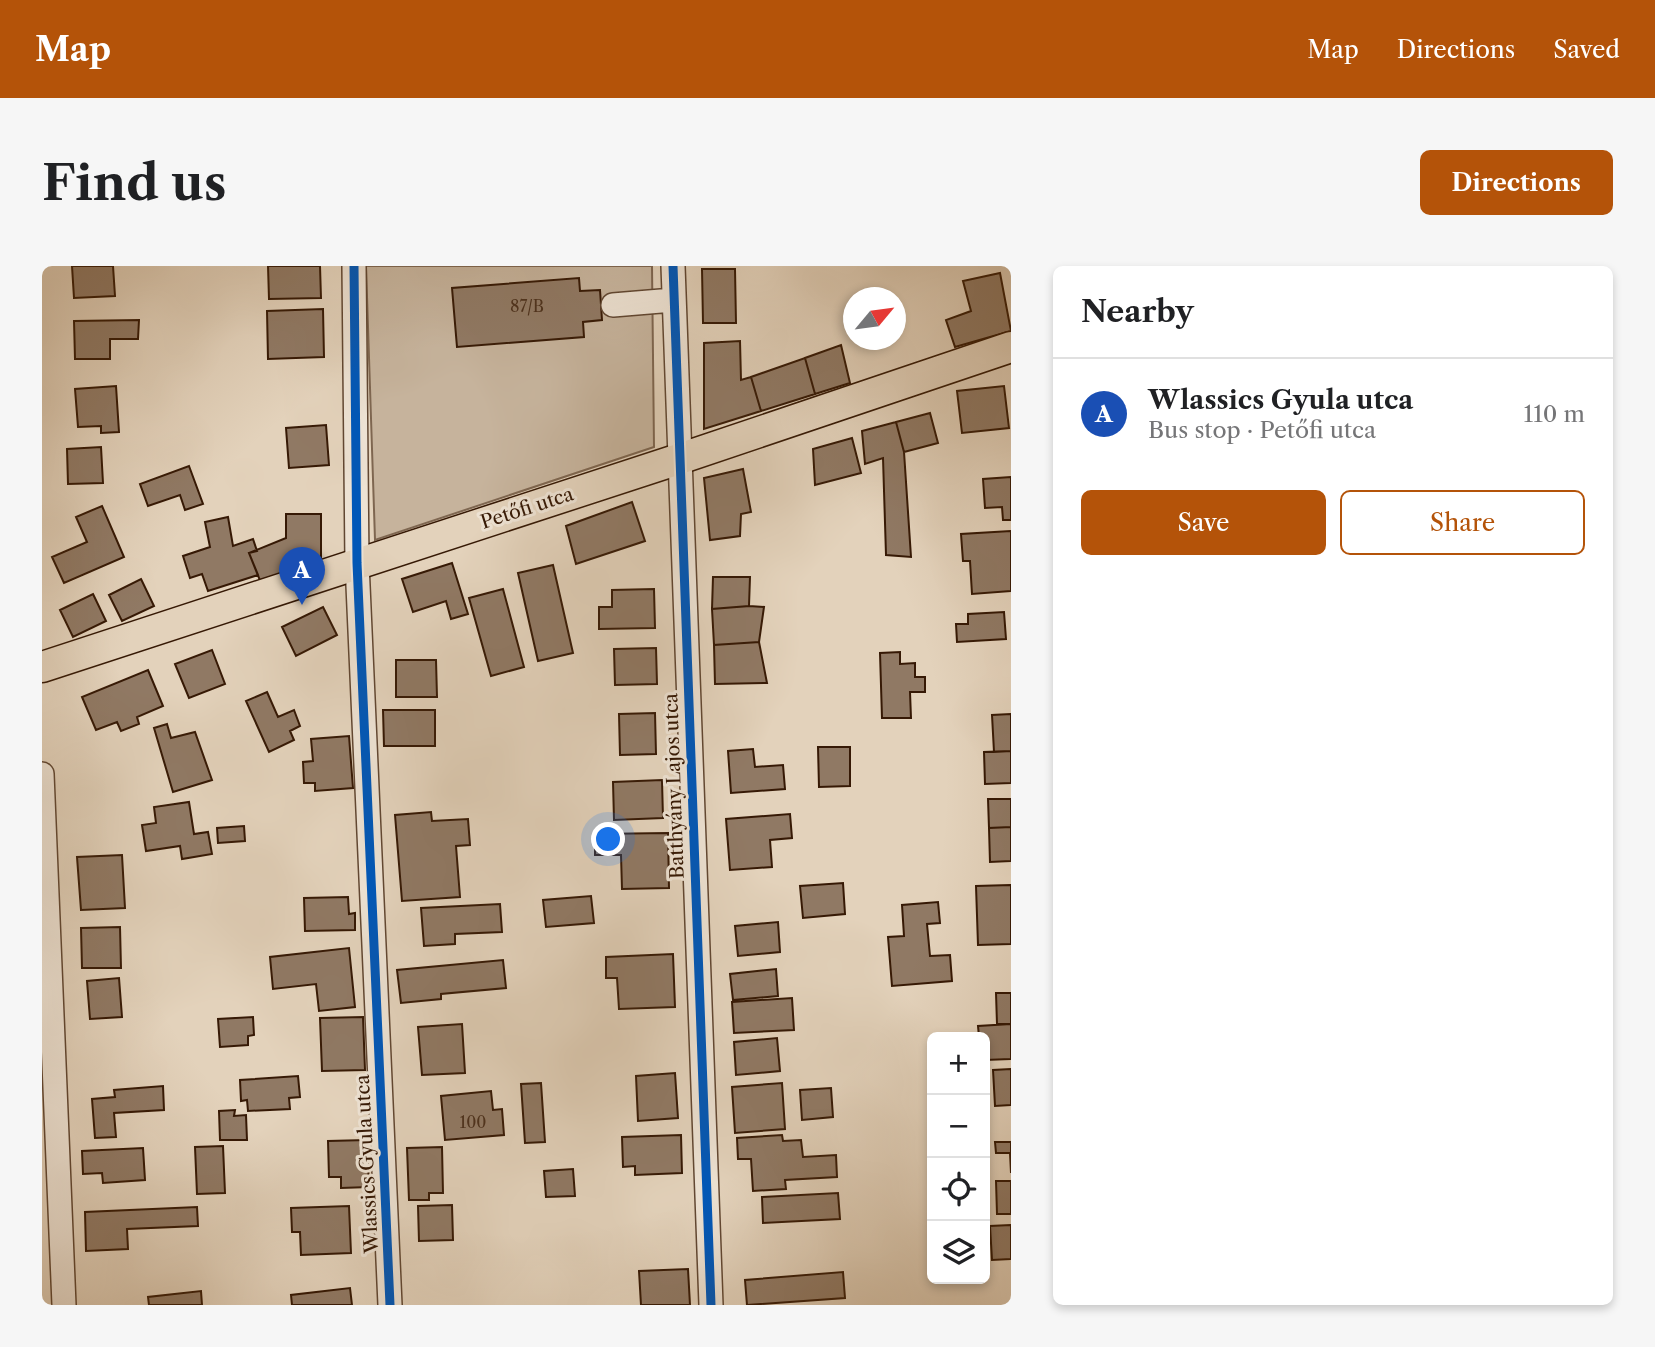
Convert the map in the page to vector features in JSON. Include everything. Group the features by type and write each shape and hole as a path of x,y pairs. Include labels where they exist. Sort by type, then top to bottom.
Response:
{"main road":[{"name":"Petőfi utca","path":"42,667 679,460 1011,347"}],"street":[{"name":"Wlassics Gyula utca","path":"354,266 358,563 390,1305"},
{"name":"Batthyány Lajos utca","path":"673,266 711,1305"},
{"path":"614,304 673,300"},
{"path":"42,774 64,1305"}],"shaded area":[{"path":"366,266 652,266 654,447 375,540"}],"building":[{"path":"72,266 113,266 115,296 74,298"},
{"path":"268,266 320,266 321,298 269,299"},
{"path":"702,269 735,269 736,323 703,323"},
{"path":"1000,273 1011,331 955,347 946,320 971,311 963,281"},
{"path":"579,278 580,291 600,290 602,320 583,322 584,337 457,347 452,288"},
{"path":"323,309 324,357 268,359 267,311"},
{"path":"139,320 138,339 110,339 110,359 75,359 74,321"},
{"path":"740,341 741,380 751,377 761,411 704,429 704,343"},
{"path":"841,345 850,383 815,394 805,358"},
{"path":"805,358 815,394 761,411 751,377"},
{"path":"116,386 119,432 101,433 101,426 78,427 75,389"},
{"path":"1004,386 1009,428 962,433 957,391"},
{"path":"930,413 938,443 904,452 896,422"},
{"path":"896,422 904,452 911,557 886,555 883,458 865,464 862,431"},
{"path":"326,425 329,465 289,468 286,428"},
{"path":"852,438 861,473 815,485 813,449"},
{"path":"101,447 103,483 68,484 67,449"},
{"path":"189,466 203,504 185,510 180,495 148,506 140,484"},
{"path":"743,469 751,512 741,514 740,536 710,540 704,478"},
{"path":"1011,477 1011,520 1003,520 1002,507 985,508 983,479"},
{"path":"632,502 645,541 576,564 566,526"},
{"path":"102,506 124,557 64,583 52,557 87,542 76,517"},
{"path":"286,514 321,514 321,566 302,566 261,583 249,553 286,538"},
{"path":"228,517 233,546 253,539 257,551 249,553 258,575 208,591 202,574 190,578 183,556 210,547 205,522"},
{"path":"1011,531 1011,591 972,594 970,561 963,561 961,534"},
{"path":"452,563 468,614 451,619 446,601 413,612 402,579"},
{"path":"553,565 573,653 538,661 518,573"},
{"path":"713,577 750,577 749,606 712,609"},
{"path":"141,579 154,606 122,621 109,595"},
{"path":"503,589 524,667 491,676 469,598"},
{"path":"654,589 655,628 599,629 599,607 612,607 612,590"},
{"path":"93,594 106,621 73,637 60,610"},
{"path":"323,607 337,635 296,656 282,627"},
{"path":"764,607 759,642 714,645 712,609"},
{"path":"1004,612 1006,639 957,642 956,624 968,624 968,614"},
{"path":"759,642 767,683 715,684 714,645"},
{"path":"656,648 657,684 615,685 614,649"},
{"path":"212,650 225,684 189,698 175,664"},
{"path":"900,652 900,664 915,663 915,677 925,677 925,692 910,692 911,718 882,718 880,653"},
{"path":"396,660 436,660 437,697 396,697"},
{"path":"148,670 163,706 137,717 139,724 121,731 117,722 96,730 82,697"},
{"path":"267,692 278,717 294,710 300,726 290,731 294,740 269,752 246,701"},
{"path":"383,710 435,710 435,746 384,746"},
{"path":"655,713 656,754 620,755 619,714"},
{"path":"1011,714 1011,751 994,752 992,715"},
{"path":"167,724 171,738 195,732 212,780 173,792 154,728"},
{"path":"349,736 353,788 315,791 315,783 304,783 303,762 313,761 311,739"},
{"path":"818,747 850,747 850,786 819,787"},
{"path":"753,749 755,767 783,765 785,789 731,793 728,751"},
{"path":"1011,751 1011,783 985,784 984,752"},
{"path":"662,780 663,818 614,820 613,782"},
{"path":"988,799 1011,799 1011,827 989,828"},
{"path":"189,802 194,834 208,832 212,854 182,859 180,846 146,851 142,825 156,823 154,807"},
{"path":"431,812 432,821 468,819 470,845 456,846 460,897 402,901 395,815"},
{"path":"790,814 792,838 770,840 772,867 730,870 726,819"},
{"path":"244,826 245,841 218,843 217,828"},
{"path":"1011,827 1011,861 990,862 989,828"},
{"path":"668,833 669,888 622,889 621,855 595,855 595,834"},
{"path":"122,855 125,908 81,910 77,857"},
{"path":"843,883 845,914 803,918 800,886"},
{"path":"1011,885 1011,944 978,945 976,886"},
{"path":"591,896 594,923 546,927 543,900"},
{"path":"348,897 349,914 355,913 355,930 305,931 304,898"},
{"path":"938,902 940,923 927,924 930,956 950,955 952,981 892,986 888,937 904,936 902,905"},
{"path":"500,904 502,932 455,934 455,944 424,946 421,908"},
{"path":"778,922 780,952 738,956 735,926"},
{"path":"120,927 121,968 82,968 81,928"},
{"path":"349,948 355,1007 319,1011 316,984 273,989 270,957"},
{"path":"673,954 675,1007 619,1009 617,978 606,978 606,957"},
{"path":"503,960 506,988 441,994 441,999 401,1003 397,970"},
{"path":"776,969 778,996 733,1000 730,974"},
{"path":"119,978 122,1017 90,1019 87,981"},
{"path":"996,993 1011,993 1011,1024 997,1024"},
{"path":"792,998 794,1030 734,1033 732,1002"},
{"path":"253,1017 254,1035 248,1036 248,1045 220,1047 218,1019"},
{"path":"363,1017 365,1070 322,1071 320,1018"},
{"path":"462,1024 465,1073 422,1075 418,1027"},
{"path":"1011,1024 1011,1059 990,1060 990,1032 979,1032 978,1026"},
{"path":"777,1038 780,1071 736,1075 734,1042"},
{"path":"1011,1069 1011,1105 995,1106 993,1070"},
{"path":"675,1073 678,1118 638,1121 636,1076"},
{"path":"298,1076 300,1097 289,1098 290,1109 248,1111 247,1100 241,1101 240,1080"},
{"path":"541,1083 545,1142 525,1143 521,1084"},
{"path":"782,1083 785,1129 735,1133 732,1087"},
{"path":"163,1086 164,1110 114,1113 116,1137 95,1138 92,1099 115,1097 114,1090"},
{"path":"831,1088 833,1117 802,1120 800,1090"},
{"path":"491,1091 493,1110 502,1109 504,1135 445,1140 441,1096"},
{"path":"235,1110 234,1116 246,1115 247,1140 220,1140 219,1111"},
{"path":"681,1135 682,1173 635,1175 635,1166 623,1167 622,1137"},
{"path":"782,1135 783,1141 801,1140 803,1157 836,1155 837,1177 785,1180 786,1189 753,1191 751,1159 738,1159 737,1138"},
{"path":"367,1140 369,1187 341,1188 341,1177 329,1177 328,1141"},
{"path":"995,1142 1011,1142 1011,1173 1010,1153 996,1153"},
{"path":"223,1146 225,1193 197,1194 195,1147"},
{"path":"442,1147 443,1193 429,1193 429,1200 409,1200 407,1148"},
{"path":"143,1148 145,1180 103,1183 102,1173 83,1174 82,1151"},
{"path":"573,1169 575,1196 546,1197 544,1171"},
{"path":"996,1181 1011,1181 1011,1214 997,1214"},
{"path":"838,1193 840,1219 763,1223 762,1197"},
{"path":"452,1205 453,1240 419,1241 418,1206"},
{"path":"349,1206 351,1253 301,1255 300,1232 292,1232 291,1208"},
{"path":"197,1207 198,1226 127,1229 128,1249 86,1251 85,1212"},
{"path":"1011,1225 1011,1259 992,1260 990,1226"},
{"path":"688,1269 690,1305 641,1305 639,1271"},
{"path":"843,1272 845,1298 747,1305 745,1280"},
{"path":"350,1288 352,1305 292,1305 291,1295"},
{"path":"201,1291 202,1305 149,1305 148,1297"}],"cycle path":[{"path":"354,266 357,563 390,1305"},
{"path":"673,266 711,1305"}],"place":[{"name":"Wlassics Gyula utca","path":"302,605"}]}
